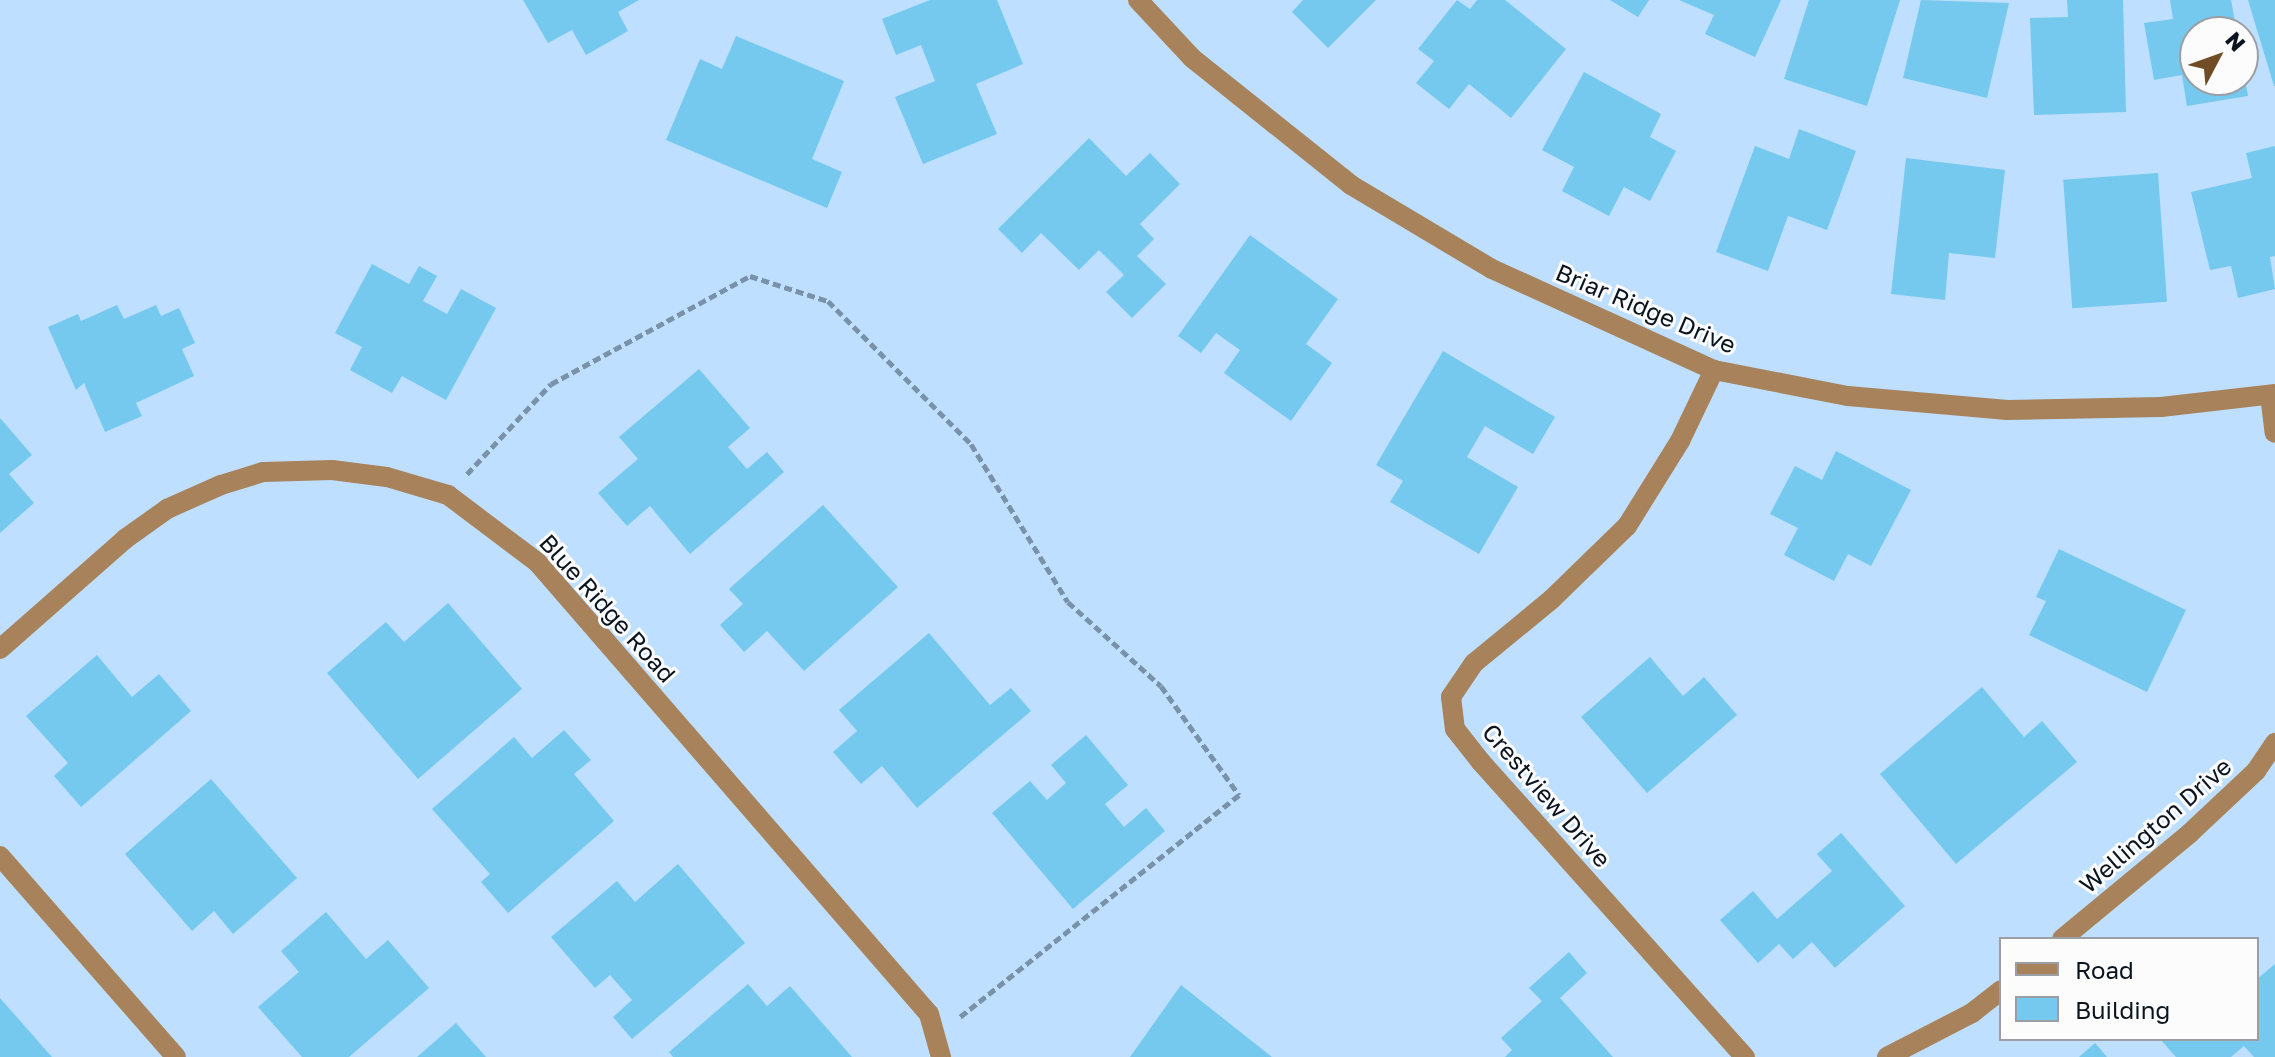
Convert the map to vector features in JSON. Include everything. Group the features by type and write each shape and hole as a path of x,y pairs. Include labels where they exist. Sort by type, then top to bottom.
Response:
{"street":[{"name":"Briar Ridge Drive","path":"1138,0 1192,58 1351,185 1492,269 1714,370 1848,396 2007,410 2161,407 2273,394"},
{"name":"Crestview Drive","path":"1714,370 1680,441 1627,526 1552,599 1474,663 1451,697 1455,729 1481,762 1745,1057"},
{"path":"2273,394 2275,433"},
{"name":"Blue Ridge Road","path":"0,649 125,539 167,509 221,485 263,472 332,470 387,477 448,495 537,562 929,1014 940,1048"},
{"name":"Wellington Drive","path":"2064,937 2190,833 2256,771 2275,743"},
{"path":"0,856 176,1057"},
{"path":"1887,1057 1972,1013 1999,992"}],"path":[{"path":"448,495 551,384 750,276 828,301 971,444 1068,602 1161,686 1239,795 940,1048"}],"building":[{"path":"523,0 639,0 618,12 628,31 586,55 572,30 548,43"},
{"path":"930,0 997,0 1023,64 976,84 997,134 923,164 895,97 935,81 921,45 896,55 882,19"},
{"path":"1303,0 1376,0 1328,48 1292,12"},
{"path":"1457,0 1470,9 1477,0 1505,0 1566,49 1511,118 1469,84 1449,109 1416,83 1434,61 1418,49"},
{"path":"1610,0 1649,0 1638,17"},
{"path":"1679,0 1781,0 1755,57 1705,34 1714,15"},
{"path":"1809,0 1900,0 1867,106 1784,79"},
{"path":"1921,0 2009,3 1987,98 1903,78"},
{"path":"2067,0 2123,0 2126,112 2034,115 2030,18 2068,17"},
{"path":"2170,0 2231,0 2234,16 2179,16 2179,76 2154,80 2144,23 2173,19"},
{"path":"2248,0 2275,0 2275,86 2259,36 2259,16 2253,16"},
{"path":"736,36 844,81 812,159 842,172 827,208 666,140 700,59 722,69"},
{"path":"1584,72 1661,114 1650,137 1676,151 1650,201 1624,187 1609,216 1562,191 1574,167 1542,150"},
{"path":"2185,96 2248,96 2187,106"},
{"path":"1799,129 1856,151 1827,230 1788,216 1768,271 1716,252 1755,146 1789,159"},
{"path":"1089,138 1126,176 1150,153 1180,184 1140,224 1154,239 1137,256 1166,284 1132,318 1106,292 1124,275 1099,250 1079,270 1041,233 1022,253 998,229"},
{"path":"2275,146 2275,256 2270,257 2275,289 2238,298 2231,266 2210,270 2191,192 2252,178 2246,153"},
{"path":"1906,158 2005,170 1995,258 1949,253 1945,300 1891,294"},
{"path":"2158,173 2167,302 2072,308 2063,180"},
{"path":"1250,235 1338,299 1306,344 1332,363 1291,421 1224,373 1240,350 1216,333 1201,353 1178,336"},
{"path":"372,264 409,284 419,266 437,276 423,301 447,314 461,289 496,308 446,400 402,376 392,393 350,370 362,347 335,333"},
{"path":"117,305 124,319 156,305 161,316 179,308 195,343 182,349 194,376 136,403 142,416 105,432 84,383 76,390 48,327 78,314 81,321"},
{"path":"1443,351 1555,417 1533,454 1485,426 1467,457 1518,487 1479,554 1390,502 1403,481 1376,465"},
{"path":"699,369 750,428 728,447 747,469 767,452 784,472 690,554 650,506 627,526 598,493 638,459 619,437"},
{"path":"0,418 32,455 9,474 34,503 0,533"},
{"path":"1836,451 1911,490 1871,566 1848,554 1834,581 1784,555 1798,528 1770,514 1795,466 1822,480"},
{"path":"823,505 898,587 804,671 767,631 744,652 720,625 743,604 729,589"},
{"path":"2059,549 2186,610 2147,692 2029,635 2046,601 2036,597"},
{"path":"448,603 522,689 418,779 327,673 386,622 404,642"},
{"path":"929,633 990,705 1011,688 1031,711 917,808 882,766 861,784 833,752 857,731 839,710"},
{"path":"97,655 132,697 159,674 191,711 81,807 54,776 68,763 26,716"},
{"path":"1650,657 1683,696 1704,677 1737,715 1647,793 1581,717"},
{"path":"1982,687 2024,737 2042,721 2077,762 1956,864 1880,774"},
{"path":"564,730 591,760 574,774 614,821 508,913 481,882 490,874 432,809 514,737 532,758"},
{"path":"1086,735 1128,785 1105,804 1124,827 1146,808 1165,831 1073,909 992,813 1030,781 1047,800 1066,783 1051,765"},
{"path":"211,779 297,878 233,934 214,911 192,931 125,854"},
{"path":"1841,833 1905,906 1835,968 1812,942 1793,959 1779,944 1758,963 1720,920 1753,891 1777,919 1832,871 1817,854"},
{"path":"678,864 745,943 632,1039 613,1017 632,1000 610,975 595,988 551,937 617,881 635,902"},
{"path":"326,912 366,959 388,940 429,988 349,1057 302,1057 258,1007 299,972 281,951"},
{"path":"1569,952 1587,973 1560,998 1613,1057 1505,1057 1512,1050 1501,1038 1542,1001 1529,988"},
{"path":"2275,964 2275,1057 2254,1057 2244,1046 2231,1057 2176,1057 2162,1041 2259,1041 2259,977"},
{"path":"748,984 767,1006 790,986 852,1057 673,1057 669,1052"},
{"path":"1181,985 1272,1057 1130,1057"},
{"path":"0,998 52,1057 0,1057"},
{"path":"456,1023 486,1057 417,1057"},
{"path":"2095,1043 2107,1057 2079,1057"}]}
